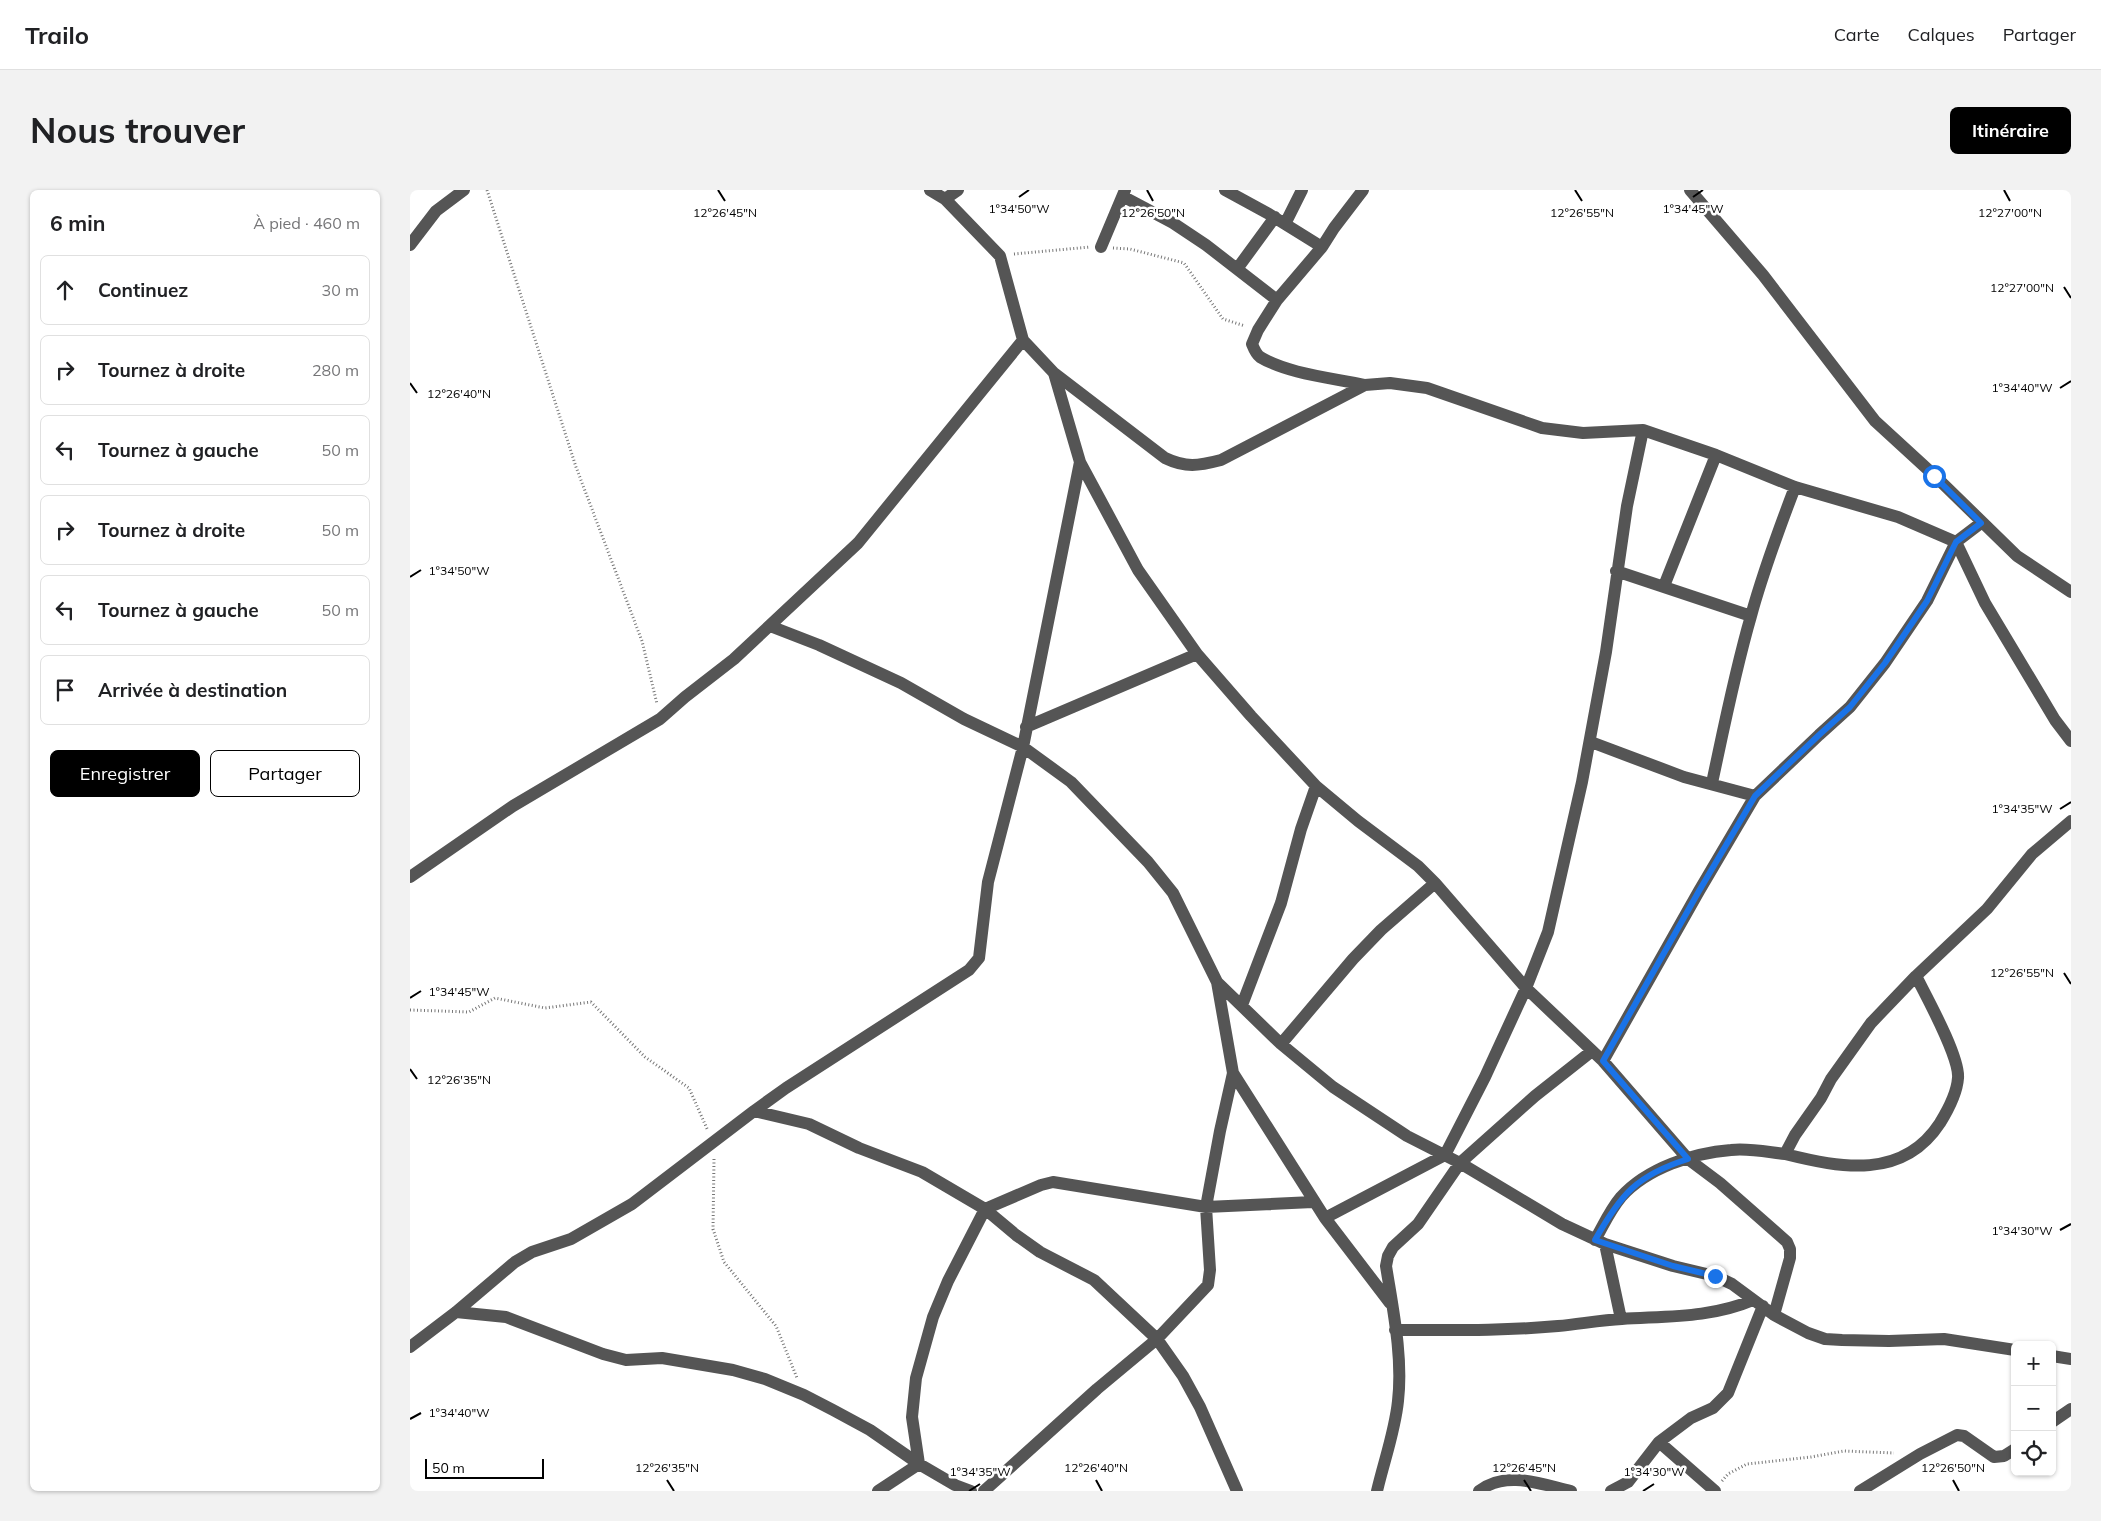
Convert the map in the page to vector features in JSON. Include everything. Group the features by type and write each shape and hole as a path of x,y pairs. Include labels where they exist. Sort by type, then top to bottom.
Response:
{"street":[{"path":"410,245 436,211 464,190"},
{"path":"930,190 945,200 1000,256 1023,340 1054,372 1165,458 1179,465 1201,465 1221,460 1365,385"},
{"path":"945,200 958,190"},
{"path":"1225,190 1322,247"},
{"path":"1237,269 1280,221 1302,190"},
{"path":"1363,190 1322,247 1277,300 1258,330 1252,344 1260,357 1290,369 1365,385 1390,383 1427,388 1542,428 1583,433 1643,430 1716,455 1795,487 1884,512 1920,525 1956,542 1985,603 2055,720 2071,741"},
{"path":"1690,190 1763,276 1875,421 2017,556 2071,592"},
{"path":"1101,248 1125,193 1206,245 1277,300"},
{"path":"410,877 513,806 660,719 734,659 858,543 1023,340"},
{"path":"1054,372 1080,462 1138,570 1197,654 1316,786 1358,821 1418,866 1435,883 1526,988 1603,1061 1688,1159 1720,1183 1787,1242 1790,1249 1790,1258 1774,1315"},
{"path":"1325,1218 1445,1155 1485,1077 1526,988 1548,932 1591,742 1606,652 1616,571 1643,430"},
{"path":"1664,586 1716,455"},
{"path":"410,1347 456,1312 515,1262 532,1252 571,1239 632,1204 786,1088 977,963 988,882 1022,747 1080,462"},
{"path":"1712,783 1751,616 1795,487"},
{"path":"1603,1061 1755,796 1850,707 1885,663 1927,601 1956,542 1981,523"},
{"path":"1616,571 1751,616"},
{"path":"770,626 819,645 900,683 964,719 1022,747 1071,782 1148,862 1173,893 1217,982 1233,1073 1313,1202 1392,1305"},
{"path":"1026,728 1197,654"},
{"path":"1591,742 1684,777 1755,796"},
{"path":"1242,1005 1281,903 1300,829 1316,786"},
{"path":"1785,1154 1831,1079 1871,1023 1916,976 1987,909 2032,854 2071,821"},
{"path":"1281,1044 1381,930 1435,883"},
{"path":"1621,1319 1600,1242 1613,1208 1627,1192 1668,1165 1733,1149 1785,1154 1819,1163 1848,1166 1879,1164 1894,1161 1909,1153 1932,1135 1947,1112 1958,1078 1957,1066 1916,976"},
{"path":"1217,982 1281,1044 1333,1087 1365,1110 1407,1136 1460,1162 1562,1224 1600,1242 1673,1266 1715,1276 1732,1284 1774,1315 1808,1333 1825,1339 1889,1341 1944,1339 2011,1349"},
{"path":"1378,1491 1393,1430 1398,1400 1396,1330 1386,1266 1388,1256 1393,1246 1418,1224 1460,1162 1535,1096 1592,1051"},
{"path":"984,1491 1090,1395 1157,1339 1208,1285 1210,1270 1206,1207 1233,1073"},
{"path":"754,1111 809,1124 859,1148 922,1172 985,1209 1040,1252 1094,1280 1157,1339 1193,1393 1237,1491"},
{"path":"919,1464 912,1417 916,1378 923,1350 933,1317 948,1282 985,1209 1041,1185 1053,1182 1206,1207 1313,1202"},
{"path":"1396,1330 1526,1328 1621,1319 1672,1317 1716,1312 1758,1303"},
{"path":"1611,1491 1628,1482 1659,1442 1691,1418 1713,1408 1728,1394 1758,1303"},
{"path":"456,1312 506,1317 594,1351 626,1360 662,1358 733,1370 765,1380 804,1395 870,1430 919,1464 955,1485 971,1491"},
{"path":"2056,1357 2071,1359"},
{"path":"2056,1419 2071,1409"},
{"path":"1860,1491 1920,1454 1957,1435 1964,1436 1994,1457 2004,1456 2011,1451"},
{"path":"1659,1442 1714,1490"},
{"path":"878,1491 919,1464"},
{"path":"1479,1491 1490,1483 1514,1479 1571,1491"}],"path":[{"path":"487,190 576,467 642,641 660,719"},
{"path":"1000,256 1079,247 1130,248 1184,263 1223,318 1258,330"},
{"path":"410,1010 469,1012 495,998 545,1008 591,1002 645,1057 690,1088 712,1142 715,1175 713,1228 724,1262 776,1326 804,1395"},
{"path":"1714,1490 1728,1474 1748,1464 1811,1457 1844,1450 1920,1454"}],"route":[{"path":"1715,1276 1673,1266 1595,1240 1613,1208 1627,1192 1650,1175 1668,1165 1688,1159 1603,1061 1755,796 1850,707 1885,663 1927,601 1956,542 1981,523 1934,476"}]}
